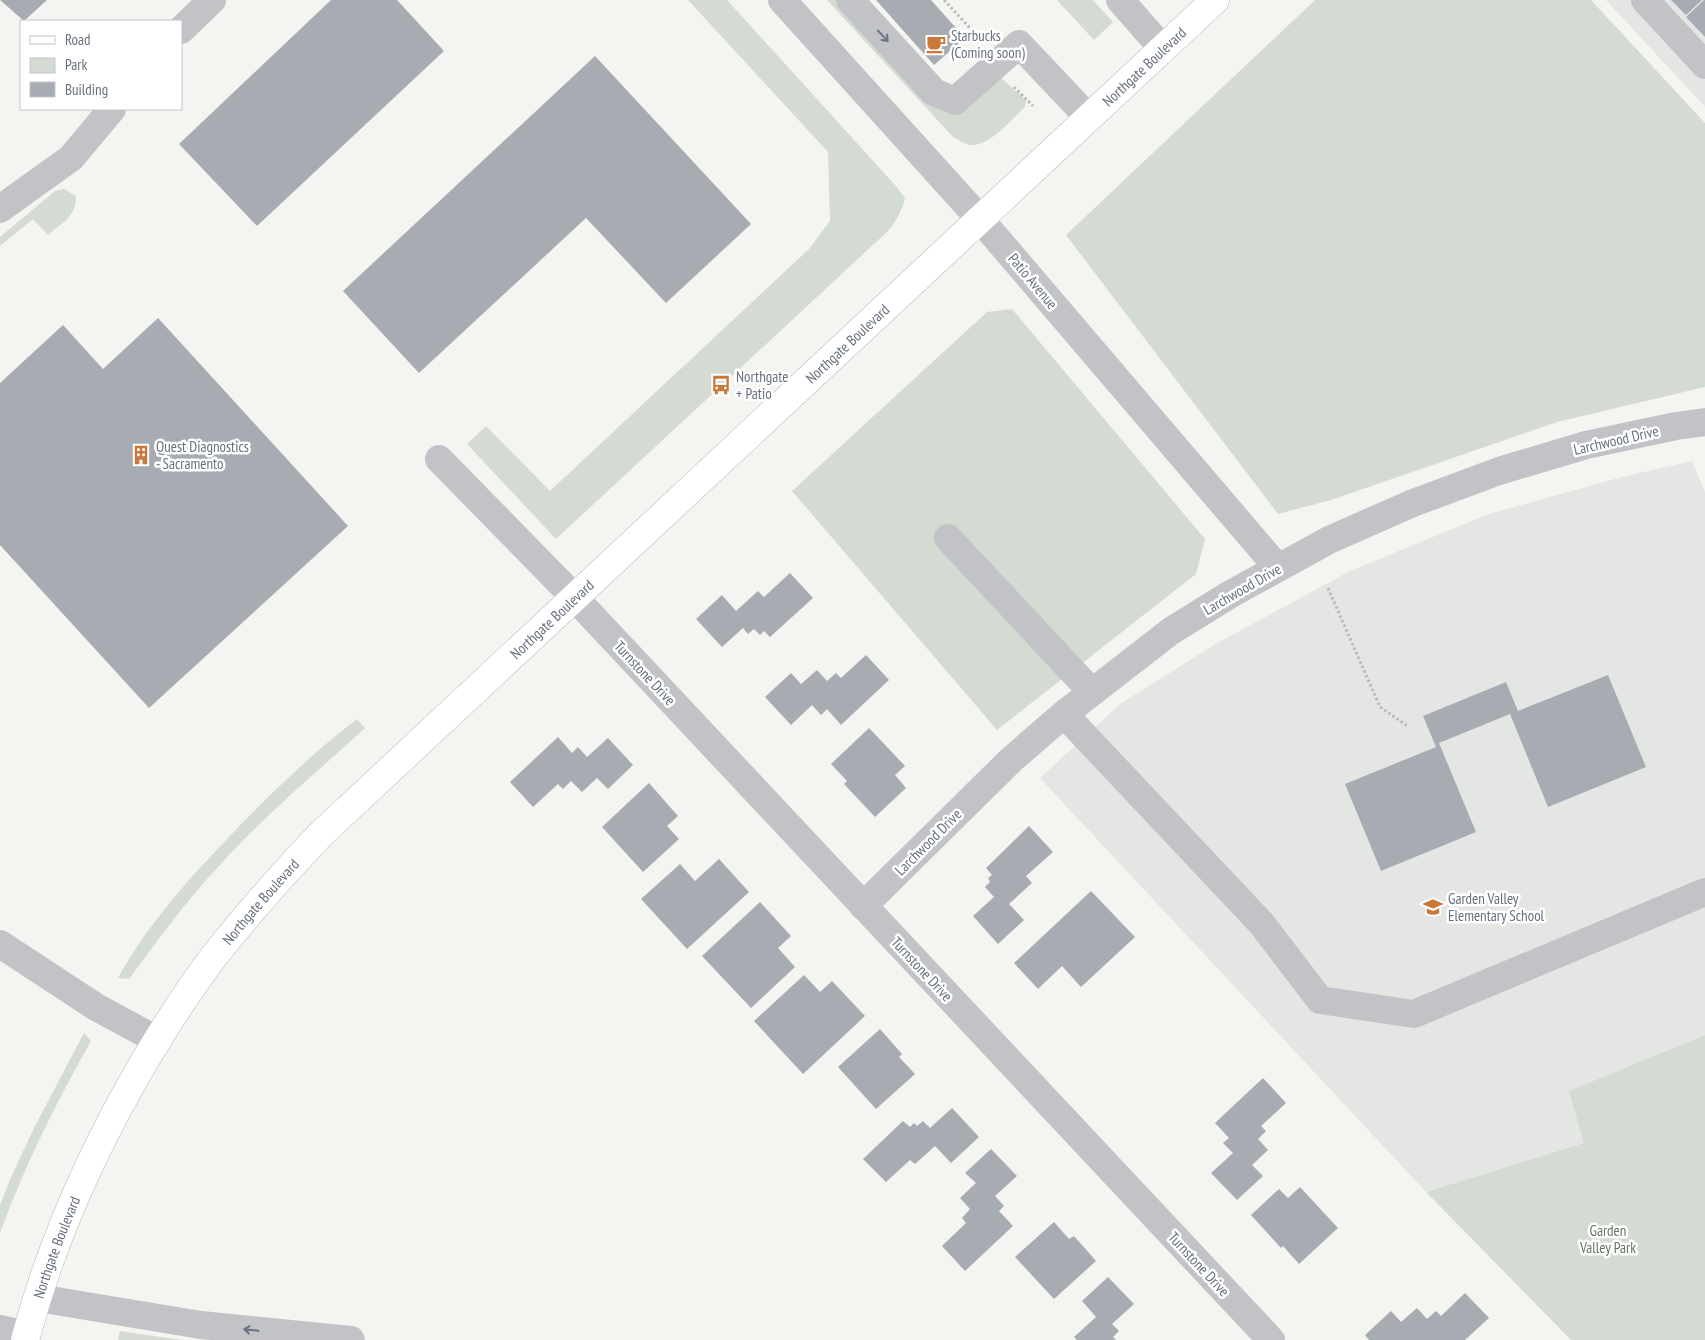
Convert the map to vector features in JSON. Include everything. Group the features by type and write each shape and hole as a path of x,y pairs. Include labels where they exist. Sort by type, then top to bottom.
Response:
{"main road":[{"name":"Northgate Boulevard","path":"26,1337 59,1236 90,1162 127,1091 157,1040 214,956 265,894 320,835 1216,0"}],"street":[{"path":"182,29 212,0"},
{"name":"Patio Avenue","path":"782,0 980,219 1278,568"},
{"path":"850,0 934,92 955,101 1019,44 1089,118"},
{"path":"1120,0 1163,49"},
{"path":"1646,0 1705,65"},
{"path":"0,209 71,158 111,110"},
{"name":"Larchwood Drive","path":"863,906 1011,760 1064,714 1171,632 1229,595 1329,540 1413,502 1499,471 1586,445 1676,426 1705,422"},
{"name":"Turnstone Drive","path":"439,459 574,597 1271,1340"},
{"path":"948,538 1092,692"},
{"path":"1064,714 1261,923 1320,1000 1414,1014 1705,892"},
{"path":"3,952 96,1007 157,1040"},
{"path":"38,1298 201,1325 351,1340"},
{"path":"0,1329 26,1337"}],"path":[{"path":"1328,588 1380,707 1409,727"}],"shaded area":[{"path":"1606,0 1705,0 1705,107"},
{"name":"Garden Valley Elementary School","path":"1692,461 1705,492 1705,1035 1570,1091 1585,1143 1426,1192 1040,778 1120,704 1214,645 1350,571 1489,514 1622,477"}],"green space":[{"path":"688,0 727,0 905,198 898,216 888,231 556,539 467,444 486,426 550,491 809,249 830,221 828,152"},
{"path":"827,0 842,0 932,100 999,76 1026,100 1025,107 993,137 978,144 971,145 962,142 953,137"},
{"path":"1057,0 1093,0 1113,22 1094,40"},
{"path":"1315,0 1591,0 1705,123 1705,387 1557,422 1331,500 1278,514 1066,235"},
{"path":"64,189 76,196 76,203 71,214 63,223 48,235 33,219 0,246 0,237 55,191"},
{"path":"1012,309 1205,539 1196,574 997,730 792,491 987,312"},
{"path":"357,719 365,728 272,812 236,848 184,907 129,979 118,978 154,923 211,856 289,777"},
{"path":"84,1033 91,1041 41,1136 19,1184 0,1233 0,1205 12,1175 35,1126"},
{"name":"Garden Valley Park","path":"1705,1035 1705,1340 1571,1340 1426,1192 1584,1143 1569,1091"},
{"path":"120,1331 182,1340 118,1340"}],"building":[{"path":"0,0 47,0 25,20"},
{"path":"331,0 397,0 444,51 257,226 179,144"},
{"path":"876,0 931,0 965,38 934,65"},
{"path":"1671,0 1702,0 1686,15"},
{"path":"1705,0 1705,37 1686,17"},
{"path":"595,56 751,224 666,303 586,218 419,373 343,291"},
{"name":"Quest Diagnostics - Sacramento","path":"158,318 348,526 149,708 0,545 0,383 63,325 103,369"},
{"path":"790,573 813,598 770,637 764,631 760,635 754,629 748,634 743,628 722,647 696,619 722,595 736,611 758,591 764,597"},
{"path":"866,655 889,680 841,725 827,709 821,715 812,705 791,725 765,697 791,673 801,684 817,670 827,681 836,673 841,678"},
{"path":"1608,675 1646,767 1548,807 1510,714 1439,743 1476,832 1381,871 1345,784 1436,747 1423,716 1506,682 1518,711"},
{"path":"869,728 905,766 895,775 906,788 875,817 844,784 847,781 831,764"},
{"path":"558,737 572,753 578,747 587,757 608,738 633,765 608,789 597,778 582,792 571,781 563,789 558,784 533,807 510,782"},
{"path":"649,783 678,816 667,826 679,839 643,872 602,827"},
{"path":"1029,826 1053,852 1026,876 1032,883 1009,904 1024,920 998,944 973,916 994,897 985,887 990,882 988,878 992,875 986,868"},
{"path":"719,859 749,892 687,949 641,899 680,864 695,881"},
{"path":"1091,891 1135,937 1081,987 1062,966 1038,989 1014,963"},
{"path":"760,902 791,936 778,948 795,967 751,1008 702,956"},
{"path":"804,975 820,992 832,981 865,1016 803,1074 754,1021"},
{"path":"880,1029 902,1054 899,1057 915,1074 876,1109 838,1067"},
{"path":"1263,1078 1286,1103 1261,1126 1266,1131 1258,1139 1268,1150 1252,1165 1263,1176 1237,1200 1211,1173 1233,1153 1223,1143 1229,1138 1215,1123"},
{"path":"952,1108 979,1137 951,1163 935,1146 915,1164 910,1160 886,1182 863,1159 903,1121 910,1127 914,1123 917,1126 923,1121 930,1128"},
{"path":"991,1149 1017,1176 995,1196 1004,1206 999,1211 1013,1226 965,1271 942,1246 966,1223 962,1218 970,1209 960,1198 976,1183 965,1173"},
{"path":"1300,1187 1338,1228 1299,1264 1283,1246 1281,1248 1251,1215 1279,1189 1288,1198"},
{"path":"1054,1222 1069,1239 1074,1236 1096,1261 1054,1299 1015,1257"},
{"path":"1108,1277 1134,1304 1112,1324 1119,1331 1113,1337 1116,1340 1077,1340 1074,1337 1096,1317 1082,1301"},
{"path":"1465,1293 1489,1318 1465,1340 1369,1340 1365,1335 1391,1311 1401,1322 1417,1308 1427,1319 1436,1311 1441,1316"}],"place":[{"name":"Starbucks (Coming soon)","path":"936,44"},
{"name":"Northgate + Patio","path":"721,385"},
{"name":"Quest Diagnostics - Sacramento","path":"141,455"},
{"name":"Garden Valley Elementary School","path":"1433,907"}]}
